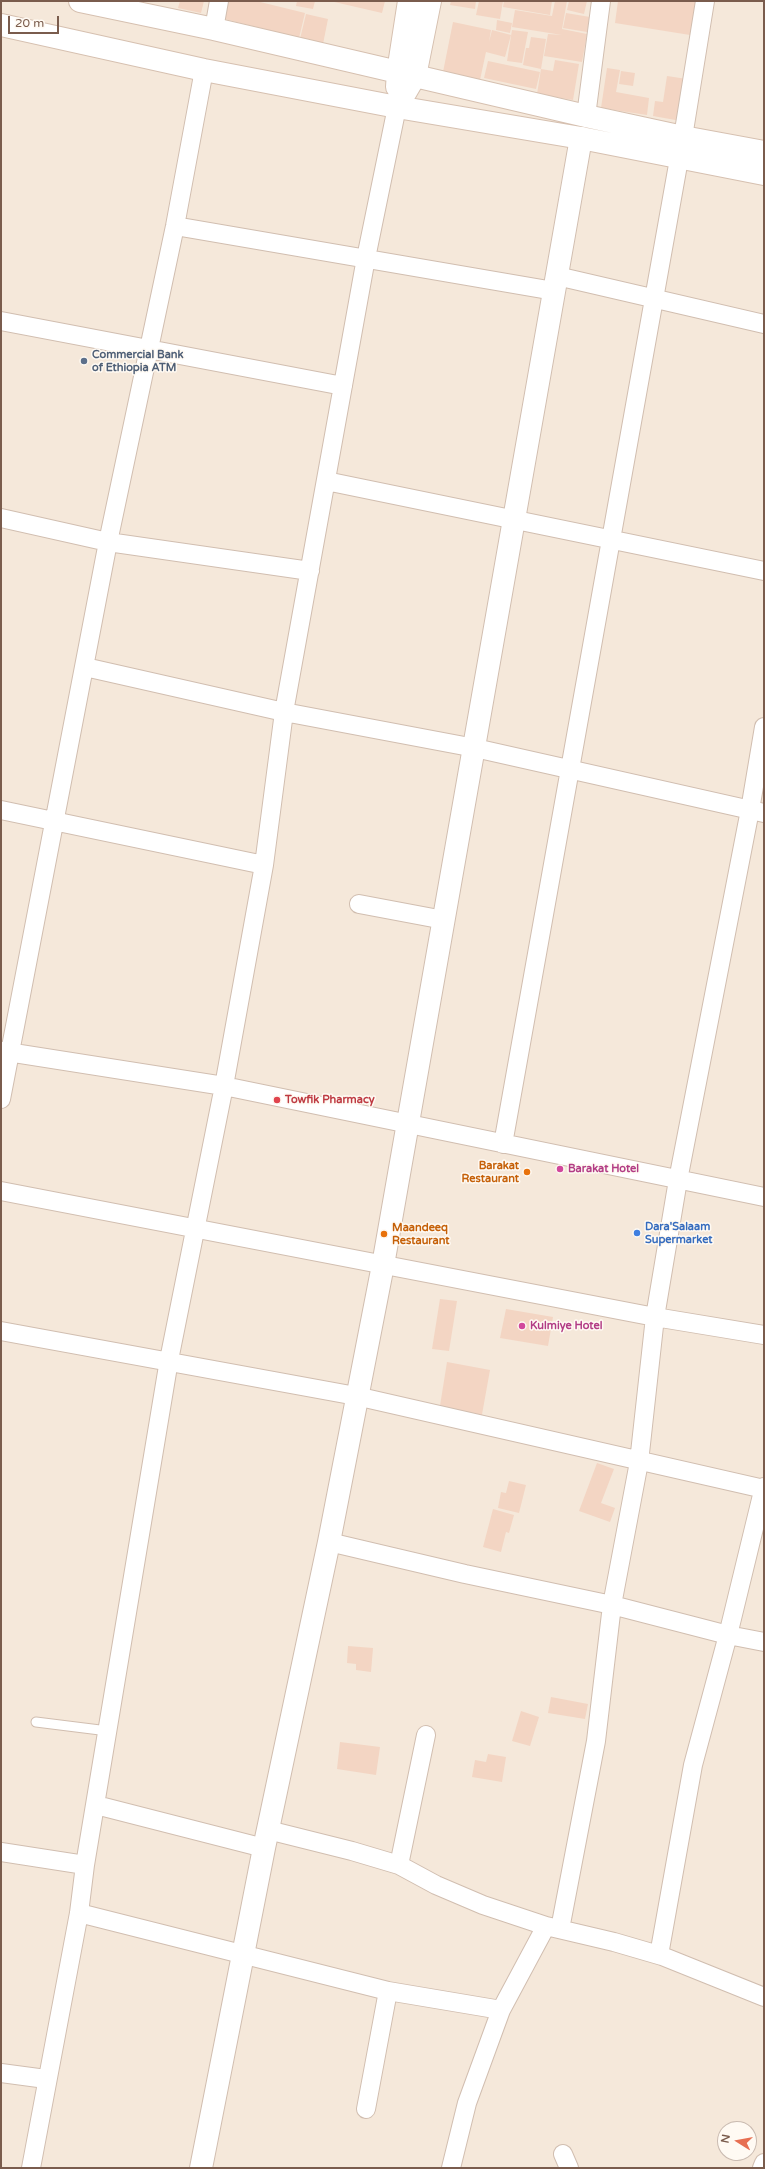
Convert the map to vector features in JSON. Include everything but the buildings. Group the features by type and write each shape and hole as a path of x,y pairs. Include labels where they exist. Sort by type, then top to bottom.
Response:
{"street":[{"path":"80,1 214,29 586,116 682,137 764,152"},
{"path":"214,29 219,1"},
{"path":"406,74 409,1"},
{"path":"31,2168 46,2079 79,1913 85,1865 169,1360 224,1086 264,865 284,712 366,258 397,107 406,74 430,1"},
{"path":"586,116 601,1"},
{"path":"682,137 705,1"},
{"path":"1,25 204,70 397,107 581,138 679,159 764,174"},
{"path":"1,1099 6,1052 55,821 108,542 175,226 204,70"},
{"path":"201,2168 266,1839 329,1542 356,1396 383,1265 581,138"},
{"path":"503,1144 679,159"},
{"path":"175,226 366,258 555,284 654,300 764,324"},
{"path":"1,320 343,386"},
{"path":"326,481 764,571"},
{"path":"1,518 108,542 310,571"},
{"path":"85,666 284,712 475,748 757,812"},
{"path":"451,2168 467,2103 501,2010 553,1928 596,1741 612,1605 639,1462 655,1317 678,1180 757,812 764,727"},
{"path":"1,810 264,865"},
{"path":"358,904 444,920"},
{"path":"6,1052 224,1086 764,1197"},
{"path":"1,1191 655,1317 764,1335"},
{"path":"1,1331 169,1360 356,1396 639,1462 764,1489 728,1635 693,1765 659,1955"},
{"path":"329,1542 465,1574 612,1605 728,1635 764,1642"},
{"path":"399,1865 426,1735"},
{"path":"96,1806 266,1839 352,1851 399,1865 436,1885 483,1905 553,1928 614,1942 659,1955 764,1997"},
{"path":"1,1852 85,1865"},
{"path":"79,1913 388,1991 501,2010"},
{"path":"366,2109 388,1991"},
{"path":"1,2073 46,2079"},
{"path":"762,2168 764,2163"}],"lane":[{"path":"36,1722 108,1731"}],"shaded area":[{"path":"1,1 764,1 764,2168 1,2168"}],"place":[{"name":"Commercial Bank of Ethiopia ATM","path":"84,361"},
{"name":"Towfik Pharmacy","path":"277,1100"},
{"name":"Barakat Hotel","path":"560,1169"},
{"name":"Barakat Restaurant","path":"527,1172"},
{"name":"Dara'Salaam Supermarket","path":"637,1233"},
{"name":"Maandeeq Restaurant","path":"384,1234"},
{"name":"Kulmiye Hotel","path":"522,1326"}]}
